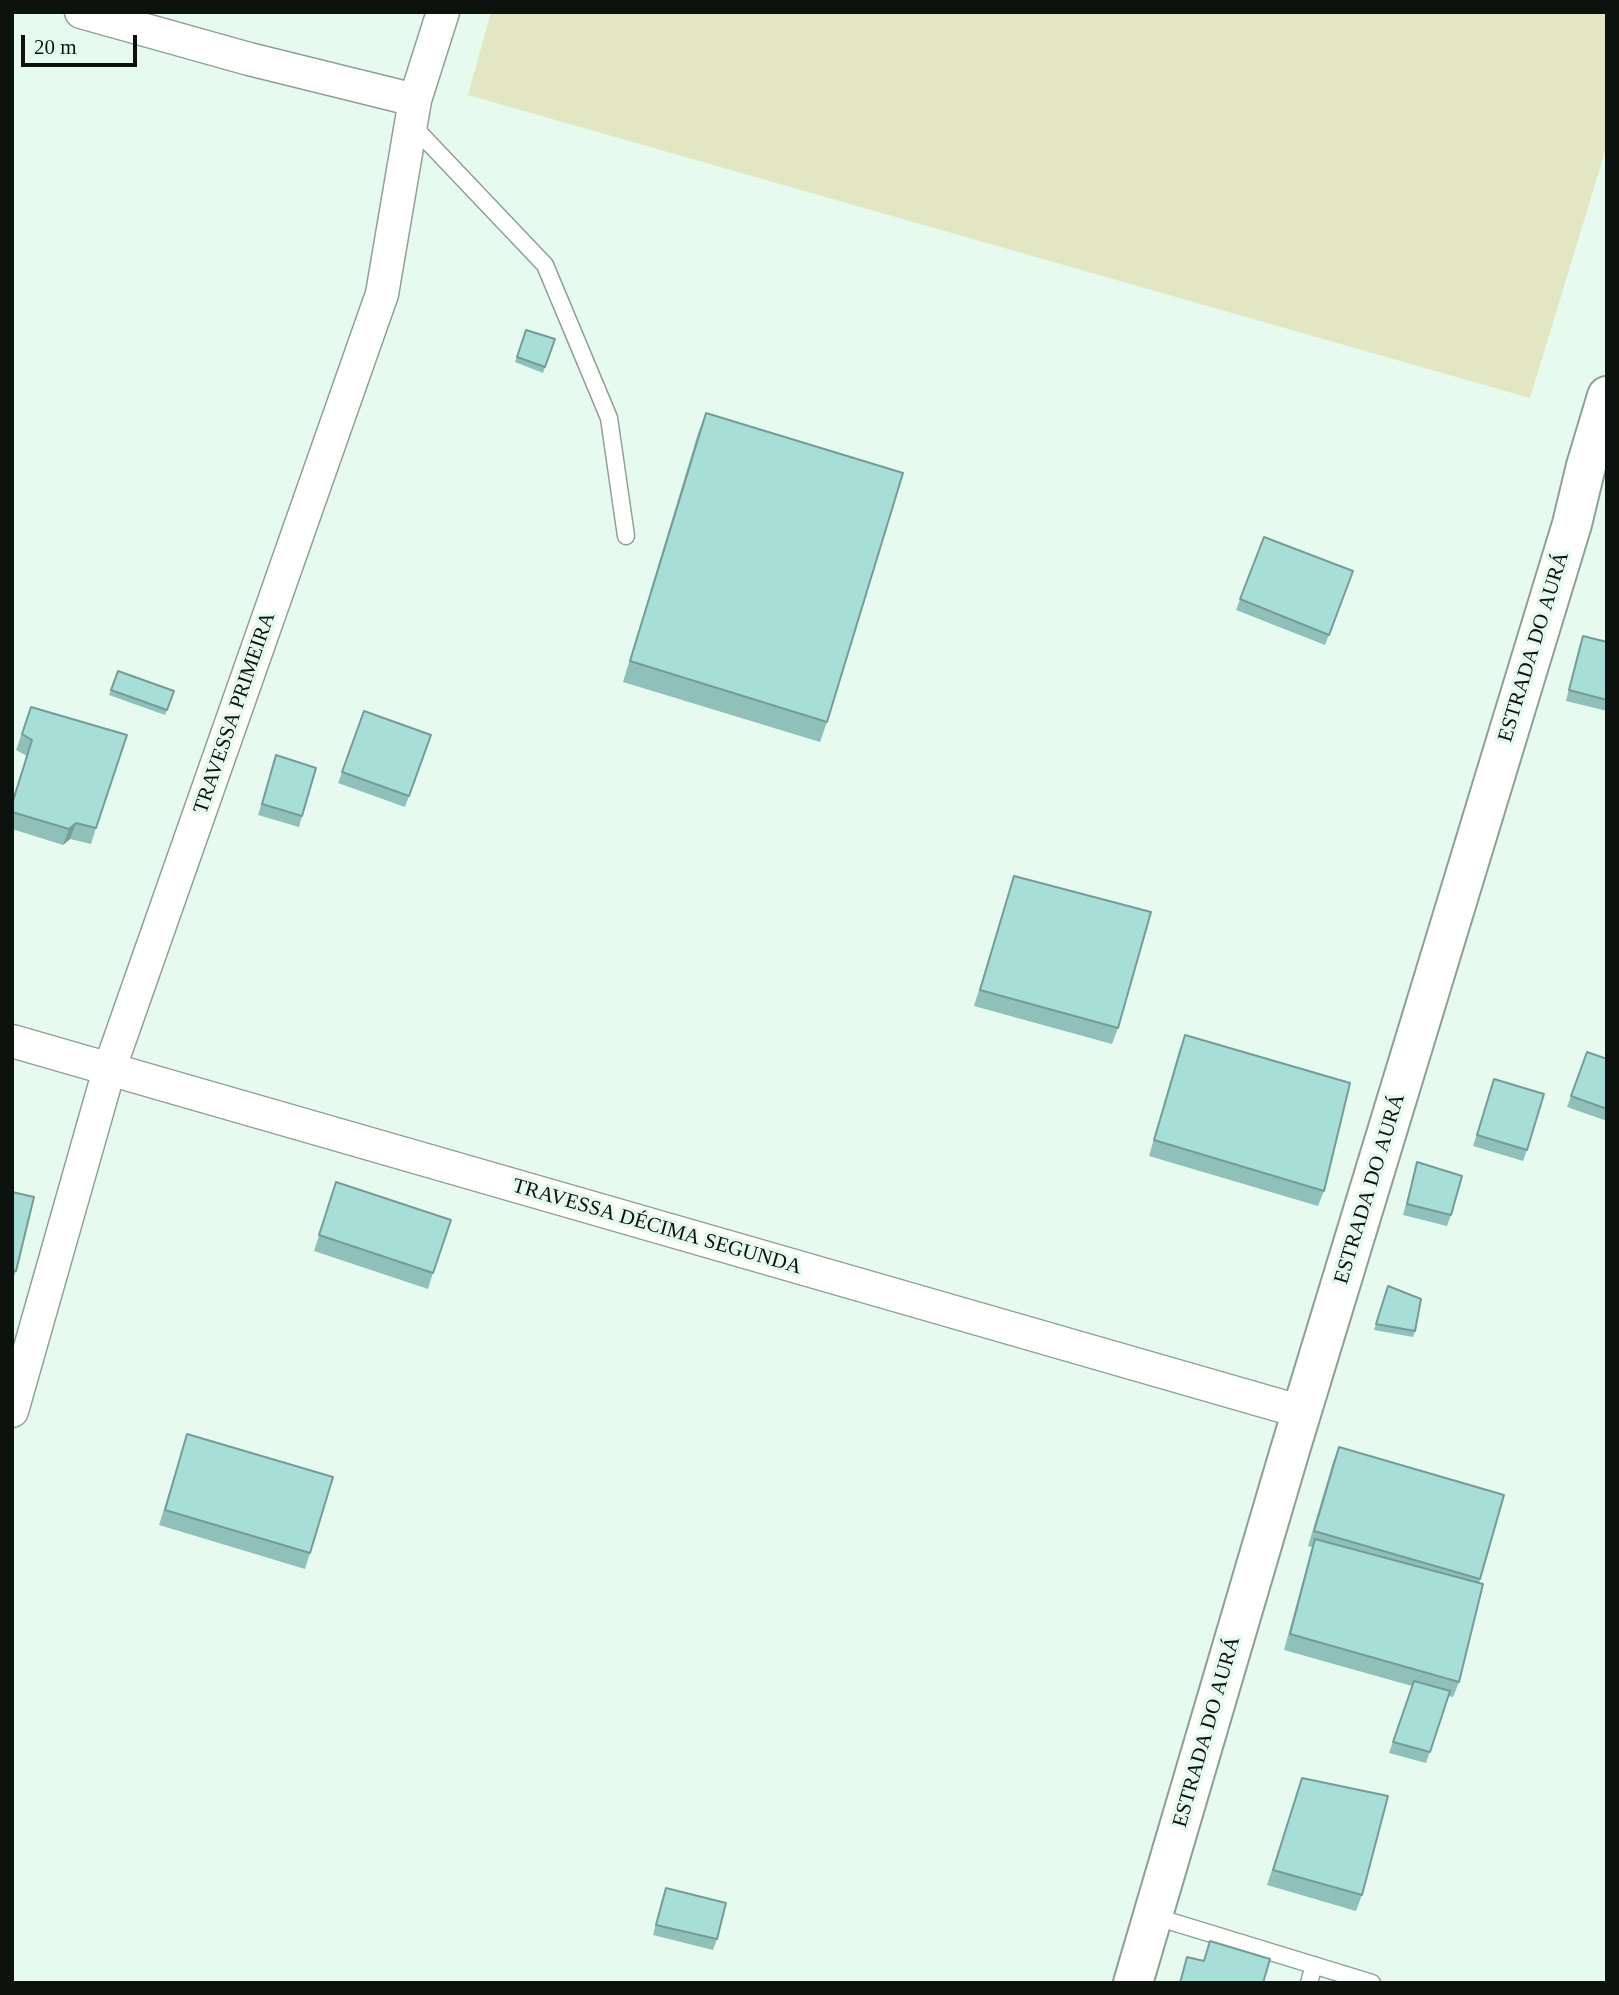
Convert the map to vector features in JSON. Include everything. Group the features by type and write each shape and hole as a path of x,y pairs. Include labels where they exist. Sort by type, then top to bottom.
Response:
{"street":[{"path":"81,12 249,59 413,112"},
{"name":"TRAVESSA PRIMEIRA","path":"12,1411 109,1070 382,294 413,112 443,12"},
{"name":"ESTRADA DO AURÁ","path":"1133,1983 1572,524 1596,468 1607,396"},
{"name":"TRAVESSA DÉCIMA SEGUNDA","path":"12,1041 1303,1412"}],"lane":[{"path":"413,112 545,265 609,418 626,536"},
{"path":"1153,1916 1372,1983"},
{"path":"1309,1983 1314,1965"}],"green space":[{"path":"491,12 1607,12 1607,145 1530,398 468,95"}],"building":[{"path":"526,330 555,339 545,367 517,357"},
{"path":"706,413 903,473 827,722 630,661"},
{"path":"1264,537 1353,571 1329,635 1240,599"},
{"path":"1583,636 1607,642 1607,700 1569,690"},
{"path":"118,671 174,691 167,710 111,690"},
{"path":"31,707 127,735 96,828 76,823 69,829 12,812 12,804 32,740 22,734"},
{"path":"364,711 431,735 409,796 342,772"},
{"path":"276,755 316,768 302,816 262,804"},
{"path":"1014,876 1151,912 1118,1028 980,990"},
{"path":"1185,1035 1350,1083 1324,1191 1154,1140"},
{"path":"1587,1052 1607,1059 1607,1109 1571,1096"},
{"path":"1494,1079 1544,1094 1527,1150 1477,1135"},
{"path":"1417,1162 1462,1176 1451,1215 1407,1204"},
{"path":"336,1182 451,1220 433,1273 319,1235"},
{"path":"12,1192 34,1197 16,1271 12,1271"},
{"path":"1388,1286 1421,1299 1415,1331 1376,1324"},
{"path":"187,1434 333,1477 310,1553 165,1510"},
{"path":"1339,1447 1504,1495 1480,1579 1314,1531"},
{"path":"1315,1539 1483,1584 1459,1682 1290,1634"},
{"path":"1414,1681 1450,1691 1430,1752 1393,1742"},
{"path":"1302,1778 1388,1796 1362,1895 1273,1870"},
{"path":"666,1888 726,1903 717,1939 656,1925"},
{"path":"1210,1941 1270,1959 1263,1983 1180,1983 1187,1957 1204,1961"}]}
